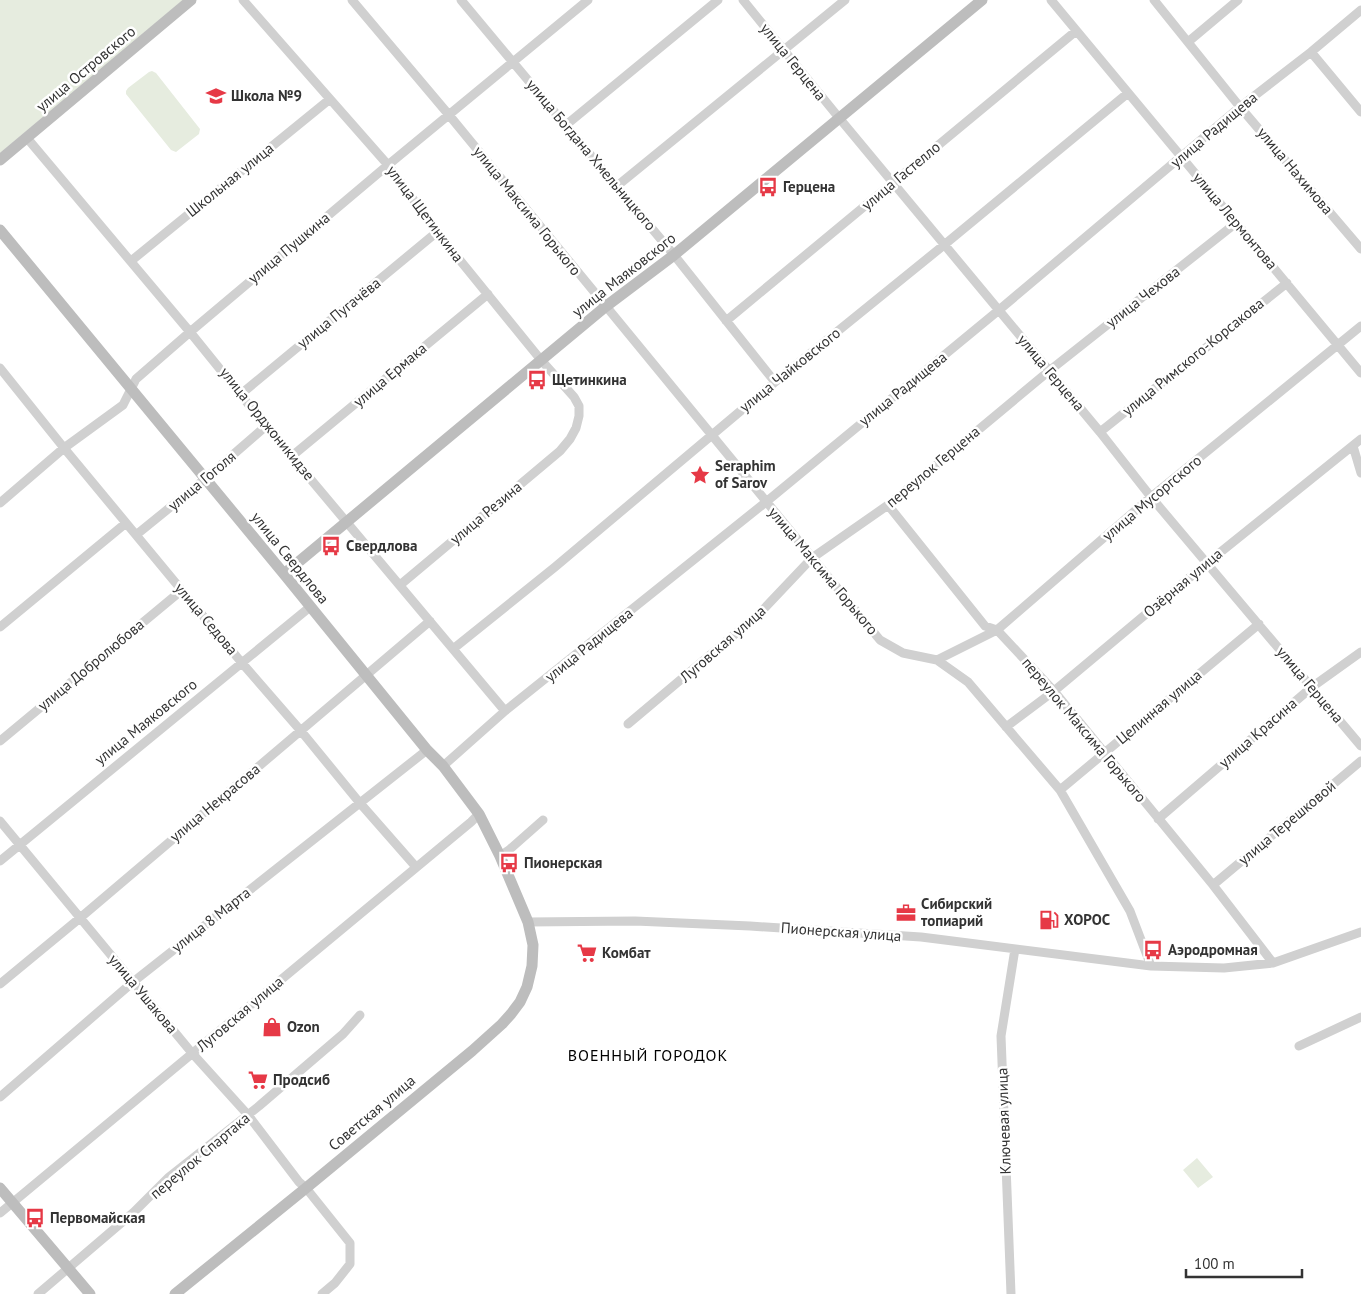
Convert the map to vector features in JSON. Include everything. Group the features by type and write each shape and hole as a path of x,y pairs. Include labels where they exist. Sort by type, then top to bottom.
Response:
{"street":[{"name":"улица Островского","path":"0,160 191,0"},
{"name":"улица Щетинкина","path":"242,0 388,165 437,232 541,360 574,397 579,406 579,416 576,428 570,439"},
{"name":"улица Максима Горького","path":"352,0 449,115 880,640 904,653 937,660 968,682 1060,790 1130,911 1151,966"},
{"name":"улица Богдана Хмельницкого","path":"461,0 674,255 774,382"},
{"name":"улица Пушкина","path":"0,503 64,448 123,405 136,379 190,332 588,0"},
{"path":"566,126 718,0"},
{"name":"улица Герцена","path":"743,0 1100,432 1151,497 1361,746"},
{"path":"616,186 845,0"},
{"name":"улица Маяковского","path":"284,574 605,306 674,255 982,0"},
{"name":"улица Лермонтова","path":"1050,0 1361,372"},
{"name":"улица Нахимова","path":"1154,0 1240,107 1361,249"},
{"path":"1188,42 1238,0"},
{"name":"улица Радищева","path":"443,766 506,711 766,502 999,310 1240,107 1361,10"},
{"name":"улица Гастелло","path":"726,321 1076,31"},
{"path":"1311,52 1361,112"},
{"name":"улица Чайковского","path":"453,649 555,567 774,382 1128,93"},
{"name":"Школьная улица","path":"131,261 330,99"},
{"name":"улица Орджоникидзе","path":"27,138 346,522 506,711"},
{"name":"улица Чехова","path":"1049,371 1236,223"},
{"name":"улица Свердлова","path":"0,230 427,750 443,766 479,814 500,856 528,922"},
{"name":"улица Пугачёва","path":"241,394 437,232"},
{"name":"улица Римского-Корсакова","path":"1100,432 1287,283"},
{"name":"улица Ермака","path":"292,456 488,294"},
{"name":"улица Мусоргского","path":"937,660 997,630 1151,497 1361,326"},
{"name":"улица Седова","path":"0,368 136,535 359,802 416,867"},
{"name":"переулок Герцена","path":"812,558 888,506 1049,371"},
{"path":"0,384 8,378"},
{"name":"улица Гоголя","path":"136,535 266,426"},
{"name":"улица Резина","path":"400,586 560,451 570,439"},
{"name":"Озёрная улица","path":"1006,727 1054,691 1207,562 1361,439"},
{"path":"1353,446 1361,473"},
{"name":"переулок Максима Горького","path":"888,506 985,626 997,630 1054,691 1213,885 1274,963"},
{"path":"0,627 126,522"},
{"name":"Луговская улица","path":"628,724 760,613 812,558"},
{"name":"улица Добролюбова","path":"0,741 182,590"},
{"name":"улица Маяковского","path":"0,862 310,606"},
{"name":"улица Некрасова","path":"0,984 430,621"},
{"name":"Целинная улица","path":"1060,790 1259,624"},
{"name":"улица Красина","path":"1158,819 1312,687 1361,652"},
{"name":"улица 8 Марта","path":"0,1096 133,982 427,750"},
{"name":"улица Терешковой","path":"1213,885 1361,761"},
{"name":"Луговская улица","path":"0,1213 479,814"},
{"path":"500,856 543,820"},
{"name":"улица Ушакова","path":"0,821 192,1053 248,1115 299,1182 306,1188 350,1243 350,1264 336,1283 322,1294"},
{"name":"Пионерская улица","path":"528,922 635,921 920,937 1151,966 1224,968 1274,963 1361,932"},
{"name":"Советская улица","path":"175,1294 306,1188 472,1050 512,1014 527,987 532,966 533,945 528,922"},
{"name":"Ключевая улица","path":"1011,1294 1001,1036 1015,949"},
{"name":"переулок Спартака","path":"38,1294 134,1212 169,1177 248,1115 343,1034 360,1016"},
{"path":"1299,1046 1361,1017"},
{"path":"0,1188 90,1294"}],"shaded area":[{"path":"0,0 183,0 0,153"},
{"path":"152,71 156,73 200,129 199,134 176,152 171,150 126,94 128,88"},
{"path":"1197,1158 1213,1177 1198,1188 1183,1170"}],"place":[{"name":"Школа №9","path":"216,96"},
{"name":"Герцена","path":"768,187"},
{"name":"Щетинкина","path":"537,380"},
{"name":"Seraphim of Sarov","path":"700,475"},
{"name":"Свердлова","path":"331,546"},
{"name":"Пионерская","path":"509,863"},
{"name":"Сибирский топиарий","path":"906,913"},
{"name":"ХОРОС","path":"1049,920"},
{"name":"Аэродромная","path":"1153,950"},
{"name":"Комбат","path":"587,953"},
{"name":"Ozon","path":"272,1027"},
{"name":"Продсиб","path":"258,1080"},
{"name":"Первомайская","path":"35,1218"}],"district":[{"name":"ВОЕННЫЙ ГОРОДОК","path":"648,1055"}]}
